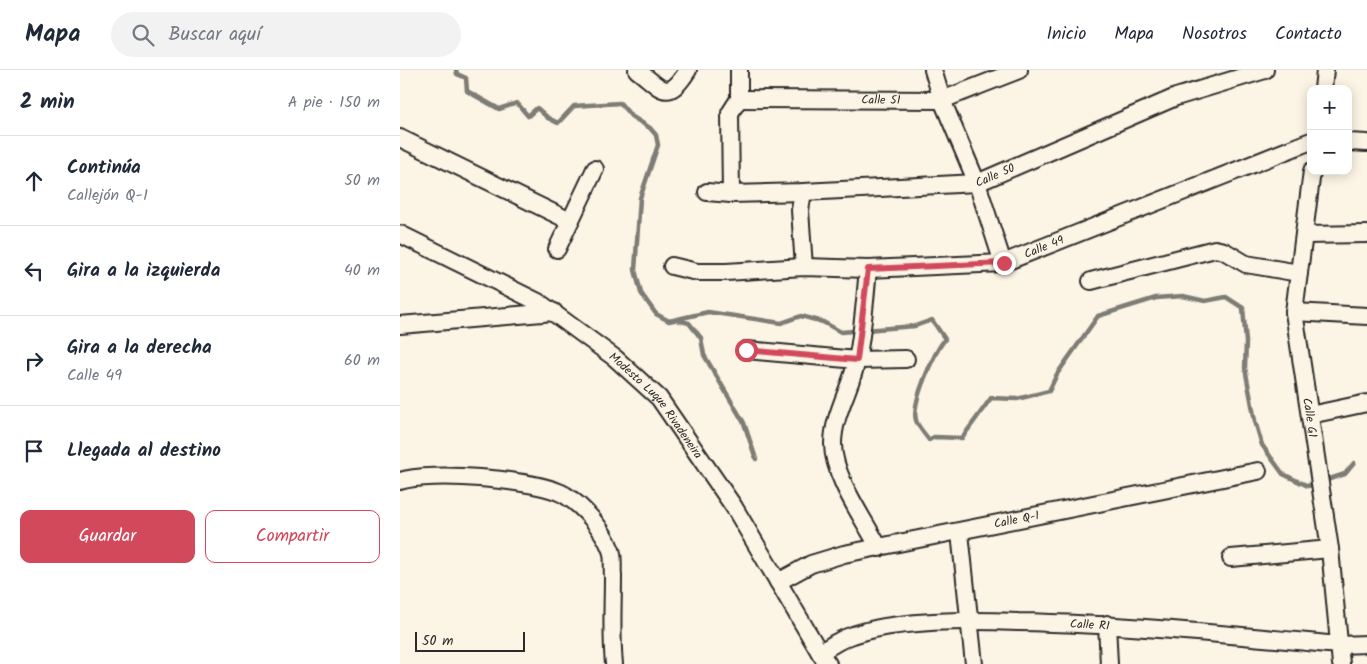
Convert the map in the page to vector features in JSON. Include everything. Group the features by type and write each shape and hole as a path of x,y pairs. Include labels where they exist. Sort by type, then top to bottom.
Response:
{"street":[{"path":"637,70 662,90 669,90 678,86 688,70"},
{"path":"731,194 730,113 739,98 739,70"},
{"path":"933,70 942,100 977,183 1004,263"},
{"name":"Calle 51","path":"739,98 942,100 1019,70"},
{"name":"Calle 50","path":"707,192 731,194 803,192 977,183 1176,97 1266,70"},
{"path":"1323,85 1325,70"},
{"path":"400,138 570,221"},
{"path":"1352,142 1367,143"},
{"name":"Calle 49","path":"672,266 697,272 804,267 868,269 1004,263 1307,144"},
{"path":"557,249 595,169"},
{"name":"Calle G1","path":"1312,175 1294,312 1330,550 1341,664"},
{"path":"803,192 800,210 804,267"},
{"name":"Modesto Luque Rivadeneira","path":"400,234 540,303 615,358 659,398 734,507 824,659"},
{"path":"1304,235 1367,234"},
{"path":"400,246 417,243"},
{"path":"1091,281 1215,249 1246,264 1299,273"},
{"path":"868,269 857,360 836,423 833,444 837,466 846,487 879,548"},
{"path":"400,325 554,312"},
{"path":"1294,312 1367,316"},
{"path":"746,350 857,360 906,359"},
{"path":"1310,415 1367,403"},
{"name":"Calle Q-1","path":"778,582 811,564 844,554 960,533 1258,471"},
{"path":"400,482 410,478 443,475 532,485 564,494 580,507 596,524 612,552 612,640 614,664"},
{"path":"960,533 974,664"},
{"path":"1231,558 1330,550"},
{"name":"Calle R1","path":"824,659 833,644 854,634 887,627 970,620 1107,624 1340,645 1367,644"},
{"path":"1107,624 1109,664"}],"waterway":[{"path":"456,70 457,74 466,78 467,91 499,109 517,103 528,116 537,108 548,118 558,123 574,106 620,103 631,116 650,128 656,135 658,145 640,198 635,270 641,293 656,314 669,321 708,312 781,323 801,316 823,322 841,332 915,326 932,320 945,339 924,378 915,412 918,425 929,440 934,437 962,438 991,398 1017,399 1049,391 1057,374 1098,316 1156,298 1183,296 1205,301 1226,297 1243,308 1246,342 1245,368 1255,421 1262,445 1283,474 1308,486 1345,474 1354,463"},
{"path":"677,320 689,323 701,338 704,355 744,423 756,459"}],"route":[{"path":"746,350 857,360 868,269 1004,263"}]}
